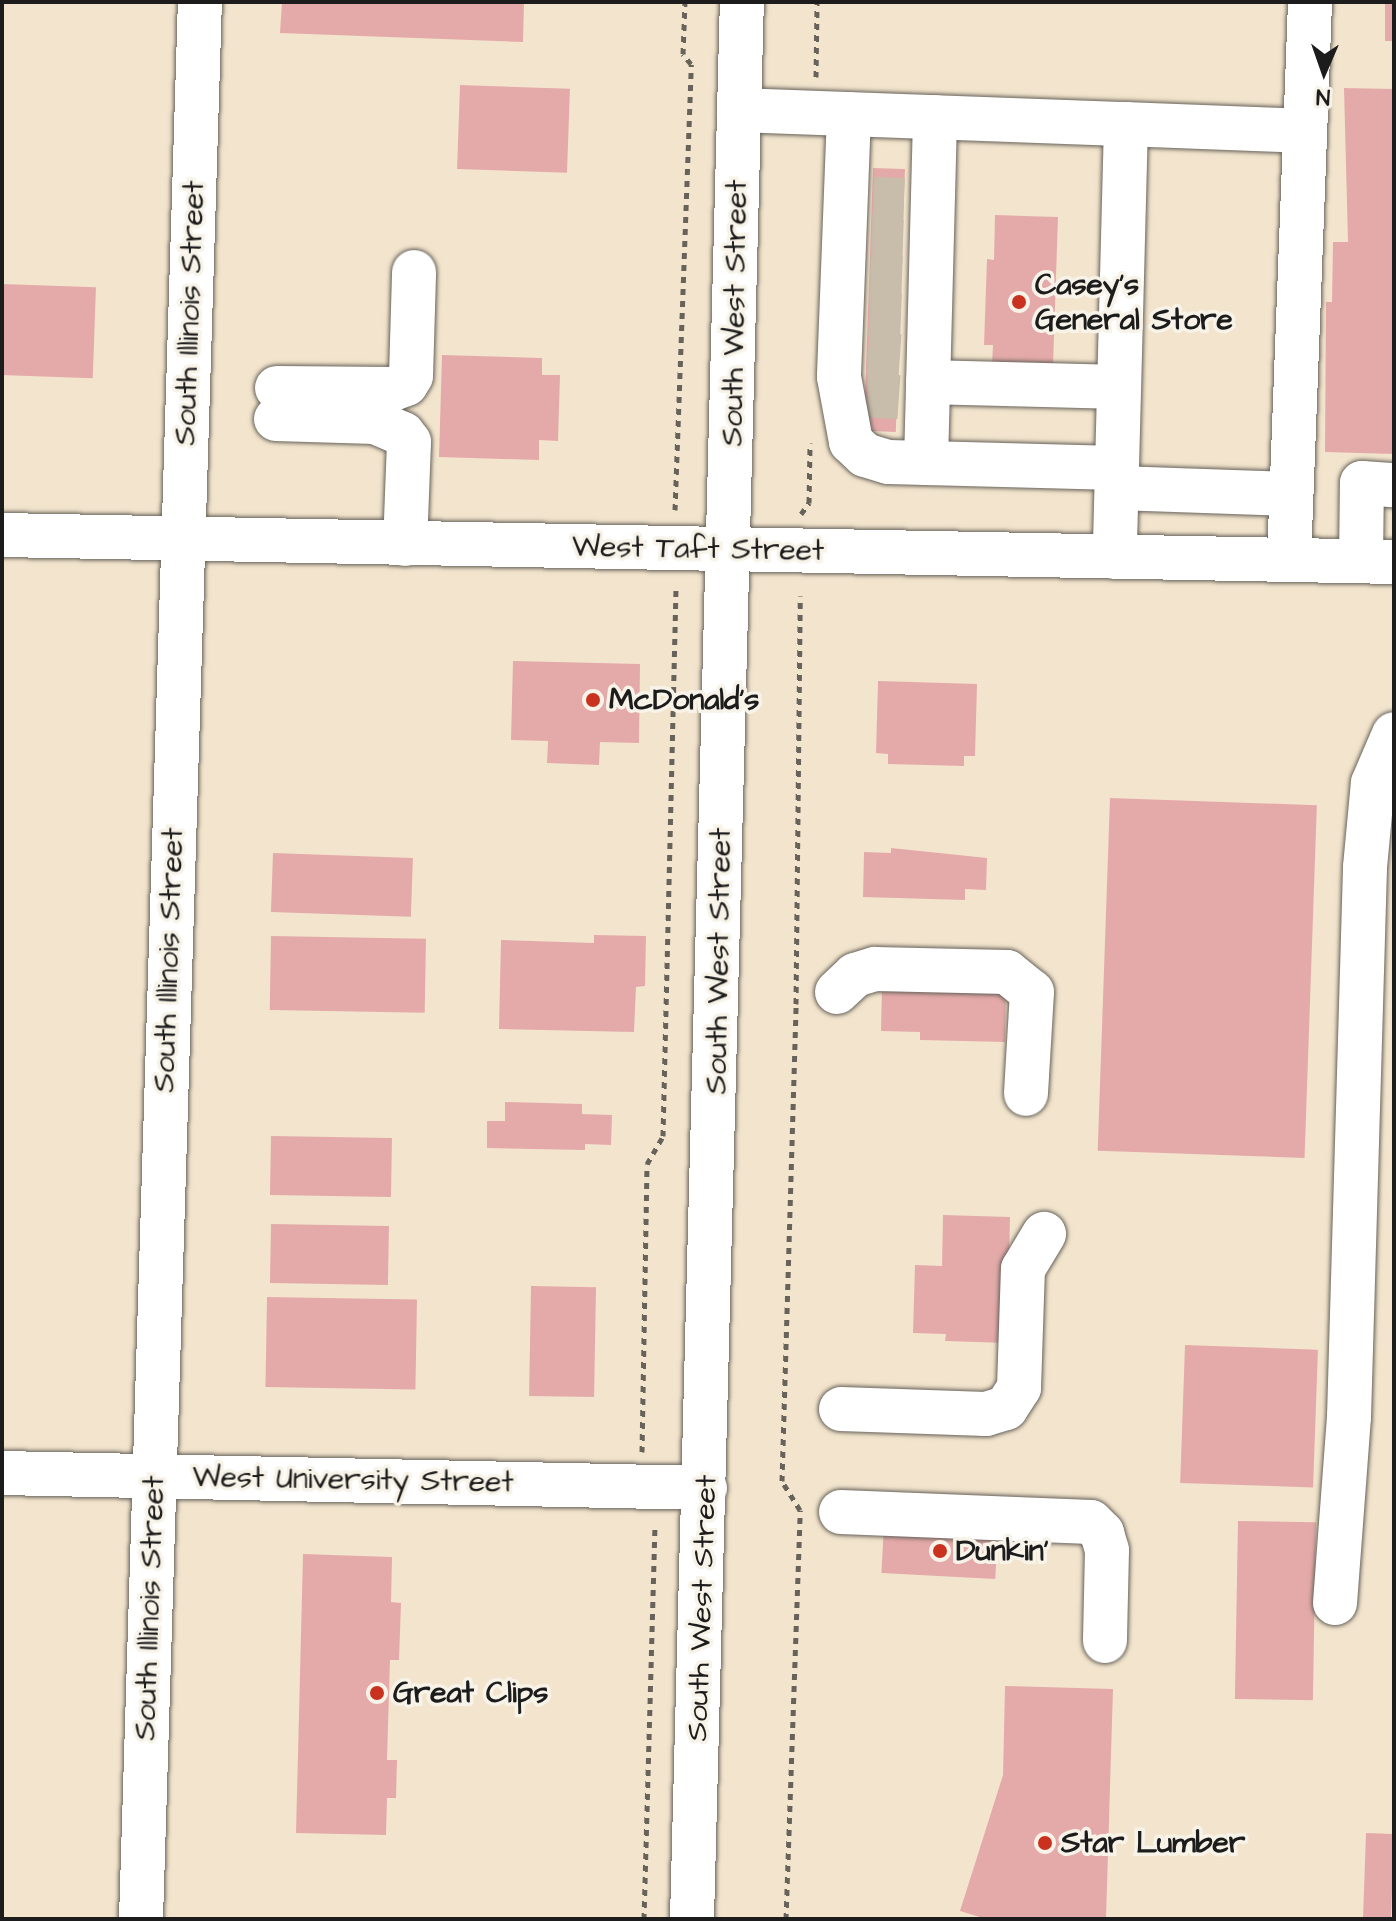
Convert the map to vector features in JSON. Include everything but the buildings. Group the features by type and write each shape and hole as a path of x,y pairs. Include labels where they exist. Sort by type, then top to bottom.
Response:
{"street":[{"name":"South Illinois Street","path":"141,1919 200,2"},
{"name":"South West Street","path":"692,1919 742,2"},
{"path":"1289,560 1310,2"},
{"path":"739,110 1305,131"},
{"path":"849,114 926,463"},
{"path":"935,117 851,442 865,455 888,462 1291,488 1378,484 1378,562"},
{"path":"1115,557 1126,124"},
{"path":"405,544 409,442 403,434 375,422 276,404 393,389 406,384 411,376 414,272"},
{"path":"888,301 1119,387"},
{"name":"West Taft Street","path":"2,535 1378,562"},
{"path":"1335,1603 1349,1417 1365,867 1373,783 1394,734"},
{"path":"837,992 855,975 875,969 1015,976 1032,992 1026,1094"},
{"path":"841,1409 986,1414 1006,1408 1019,1388 1023,1269 1044,1234"},
{"name":"West University Street","path":"2,1473 705,1488"},
{"path":"841,1512 1091,1522 1107,1550 1105,1641"}],"path":[{"path":"675,514 691,64 683,54 685,2"},
{"path":"644,1919 655,1515 642,1455 647,1164 663,1136 676,587"},
{"path":"786,1919 800,1510 782,1481 796,1019 800,596"}],"tunnel":[{"path":"873,199 904,200"},
{"path":"871,241 903,242"},
{"path":"870,277 902,278"},
{"path":"869,314 901,315"},
{"path":"868,354 900,356"},
{"path":"867,395 899,397"}],"place":[{"name":"Casey's General Store","path":"1019,302"},
{"name":"McDonald's","path":"593,700"},
{"name":"Dunkin'","path":"940,1551"},
{"name":"Great Clips","path":"377,1693"},
{"name":"Star Lumber","path":"1045,1843"}]}
